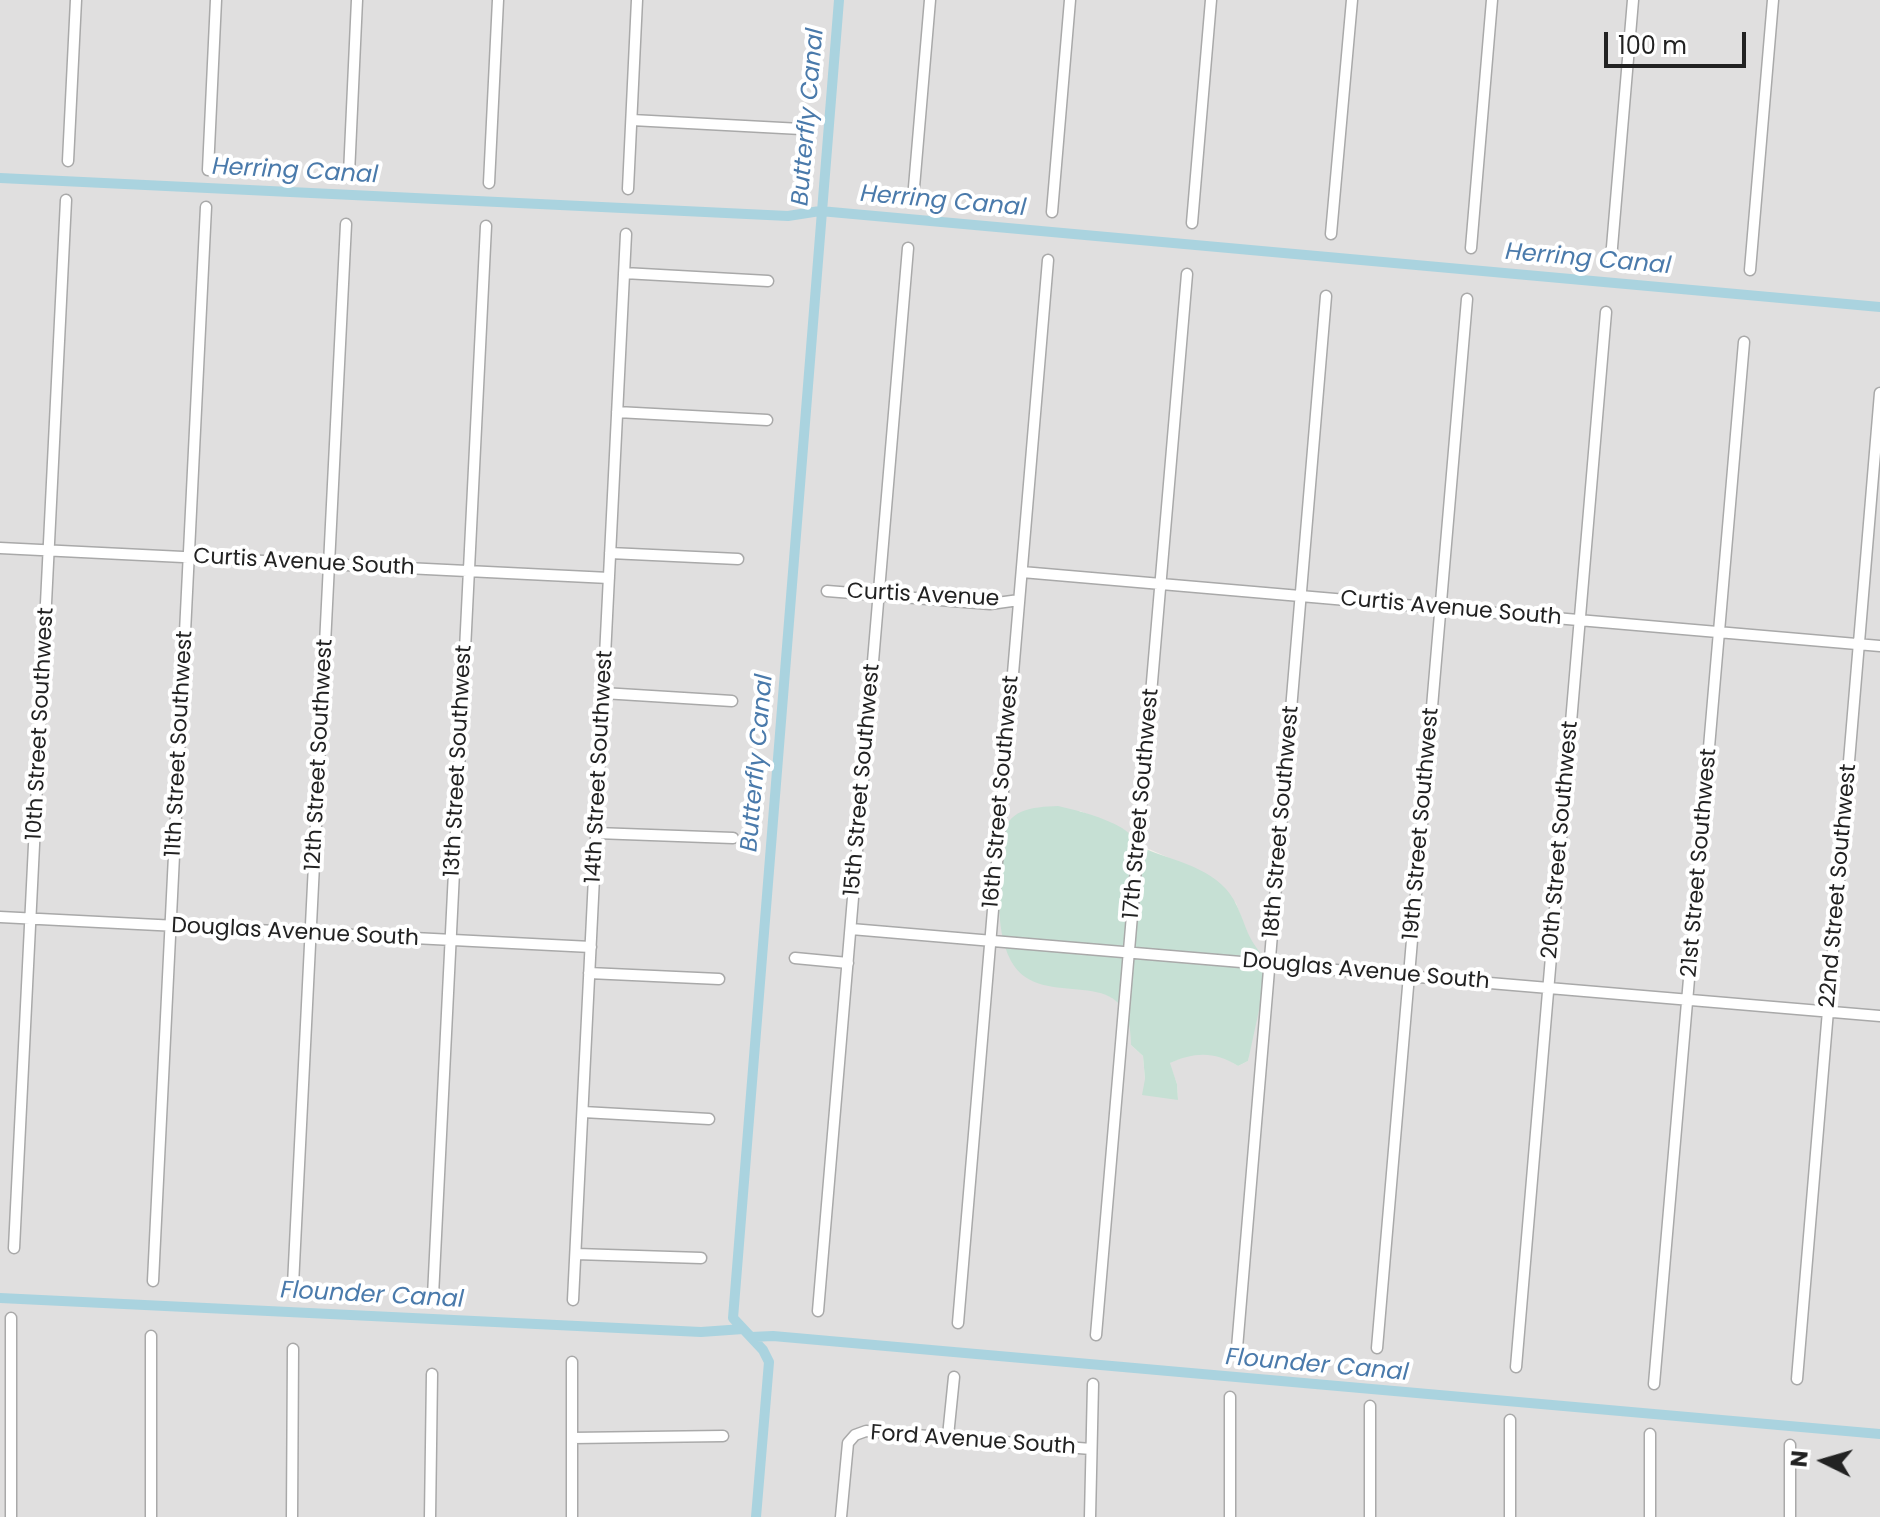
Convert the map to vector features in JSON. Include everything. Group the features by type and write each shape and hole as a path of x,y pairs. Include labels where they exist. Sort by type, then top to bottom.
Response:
{"street":[{"path":"68,161 76,0"},
{"path":"208,170 216,0"},
{"path":"349,174 357,0"},
{"path":"489,183 498,0"},
{"path":"628,189 637,0"},
{"path":"913,199 930,0"},
{"path":"1052,212 1070,0"},
{"path":"1192,223 1211,0"},
{"path":"1331,234 1352,0"},
{"path":"1471,248 1492,0"},
{"path":"1611,259 1633,0"},
{"path":"1750,270 1773,0"},
{"path":"632,120 801,129"},
{"name":"10th Street Southwest","path":"14,1248 66,200"},
{"name":"11th Street Southwest","path":"153,1281 206,207"},
{"name":"12th Street Southwest","path":"293,1285 346,224"},
{"name":"13th Street Southwest","path":"433,1296 486,226"},
{"name":"14th Street Southwest","path":"573,1300 626,234"},
{"name":"15th Street Southwest","path":"818,1311 908,248"},
{"name":"16th Street Southwest","path":"958,1323 1048,260"},
{"path":"624,273 768,281"},
{"name":"17th Street Southwest","path":"1096,1335 1187,274"},
{"name":"18th Street Southwest","path":"1237,1348 1326,296"},
{"name":"19th Street Southwest","path":"1377,1348 1467,299"},
{"name":"20th Street Southwest","path":"1516,1367 1606,312"},
{"name":"21st Street Southwest","path":"1654,1384 1744,342"},
{"name":"22nd Street Southwest","path":"1797,1379 1880,393"},
{"path":"617,412 767,420"},
{"name":"Curtis Avenue South","path":"0,548 609,578"},
{"path":"610,553 738,559"},
{"name":"Curtis Avenue South","path":"1022,572 1880,646"},
{"name":"Curtis Avenue","path":"827,591 990,604 1019,600"},
{"path":"603,693 732,701"},
{"path":"596,833 733,838"},
{"name":"Douglas Avenue South","path":"0,917 591,947"},
{"name":"Douglas Avenue South","path":"851,929 1880,1016"},
{"path":"795,958 848,963"},
{"path":"589,973 719,979"},
{"path":"583,1112 709,1119"},
{"path":"576,1254 701,1258"},
{"path":"11,1318 11,1517"},
{"path":"151,1336 151,1517"},
{"path":"292,1517 293,1349"},
{"path":"572,1362 572,1517"},
{"path":"430,1517 432,1374"},
{"path":"948,1436 954,1377"},
{"path":"1090,1517 1093,1384"},
{"path":"1230,1397 1230,1517"},
{"path":"1370,1406 1370,1517"},
{"path":"1510,1420 1510,1517"},
{"name":"Ford Avenue South","path":"841,1517 848,1443 855,1435 866,1431 1091,1449"},
{"path":"1650,1434 1650,1517"},
{"path":"572,1438 723,1436"},
{"path":"1790,1445 1790,1517"}],"shaded area":[{"path":"0,0 1880,0 1880,1517 0,1517","holes":["1080,811 1124,830 1140,845 1169,858 1236,903 1250,942 1264,957 1248,1061 1238,1066 1223,1056 1205,1053 1169,1063 1177,1084 1178,1100 1145,1079 1143,1056 1131,1045 1131,1024 1121,1004 1001,924 1001,910"]}],"green space":[{"path":"1058,806 1115,824 1148,850 1211,876 1230,894 1251,938 1264,957 1261,1001 1248,1061 1238,1066 1213,1056 1196,1055 1179,1059 1170,1063 1177,1084 1178,1100 1142,1095 1145,1079 1143,1056 1131,1045 1127,1018 1117,1002 1101,993 1043,985 1025,977 1011,961 1005,947 1000,917 999,885 1005,830 1014,816 1022,812"}],"waterway":[{"name":"Butterfly Canal","path":"756,1517 769,1362 763,1350 733,1318 839,0"},
{"name":"Herring Canal","path":"0,178 788,216 820,211 1880,307"},
{"name":"Flounder Canal","path":"0,1298 701,1332 743,1329"},
{"name":"Flounder Canal","path":"751,1337 773,1336 1880,1434"}]}
